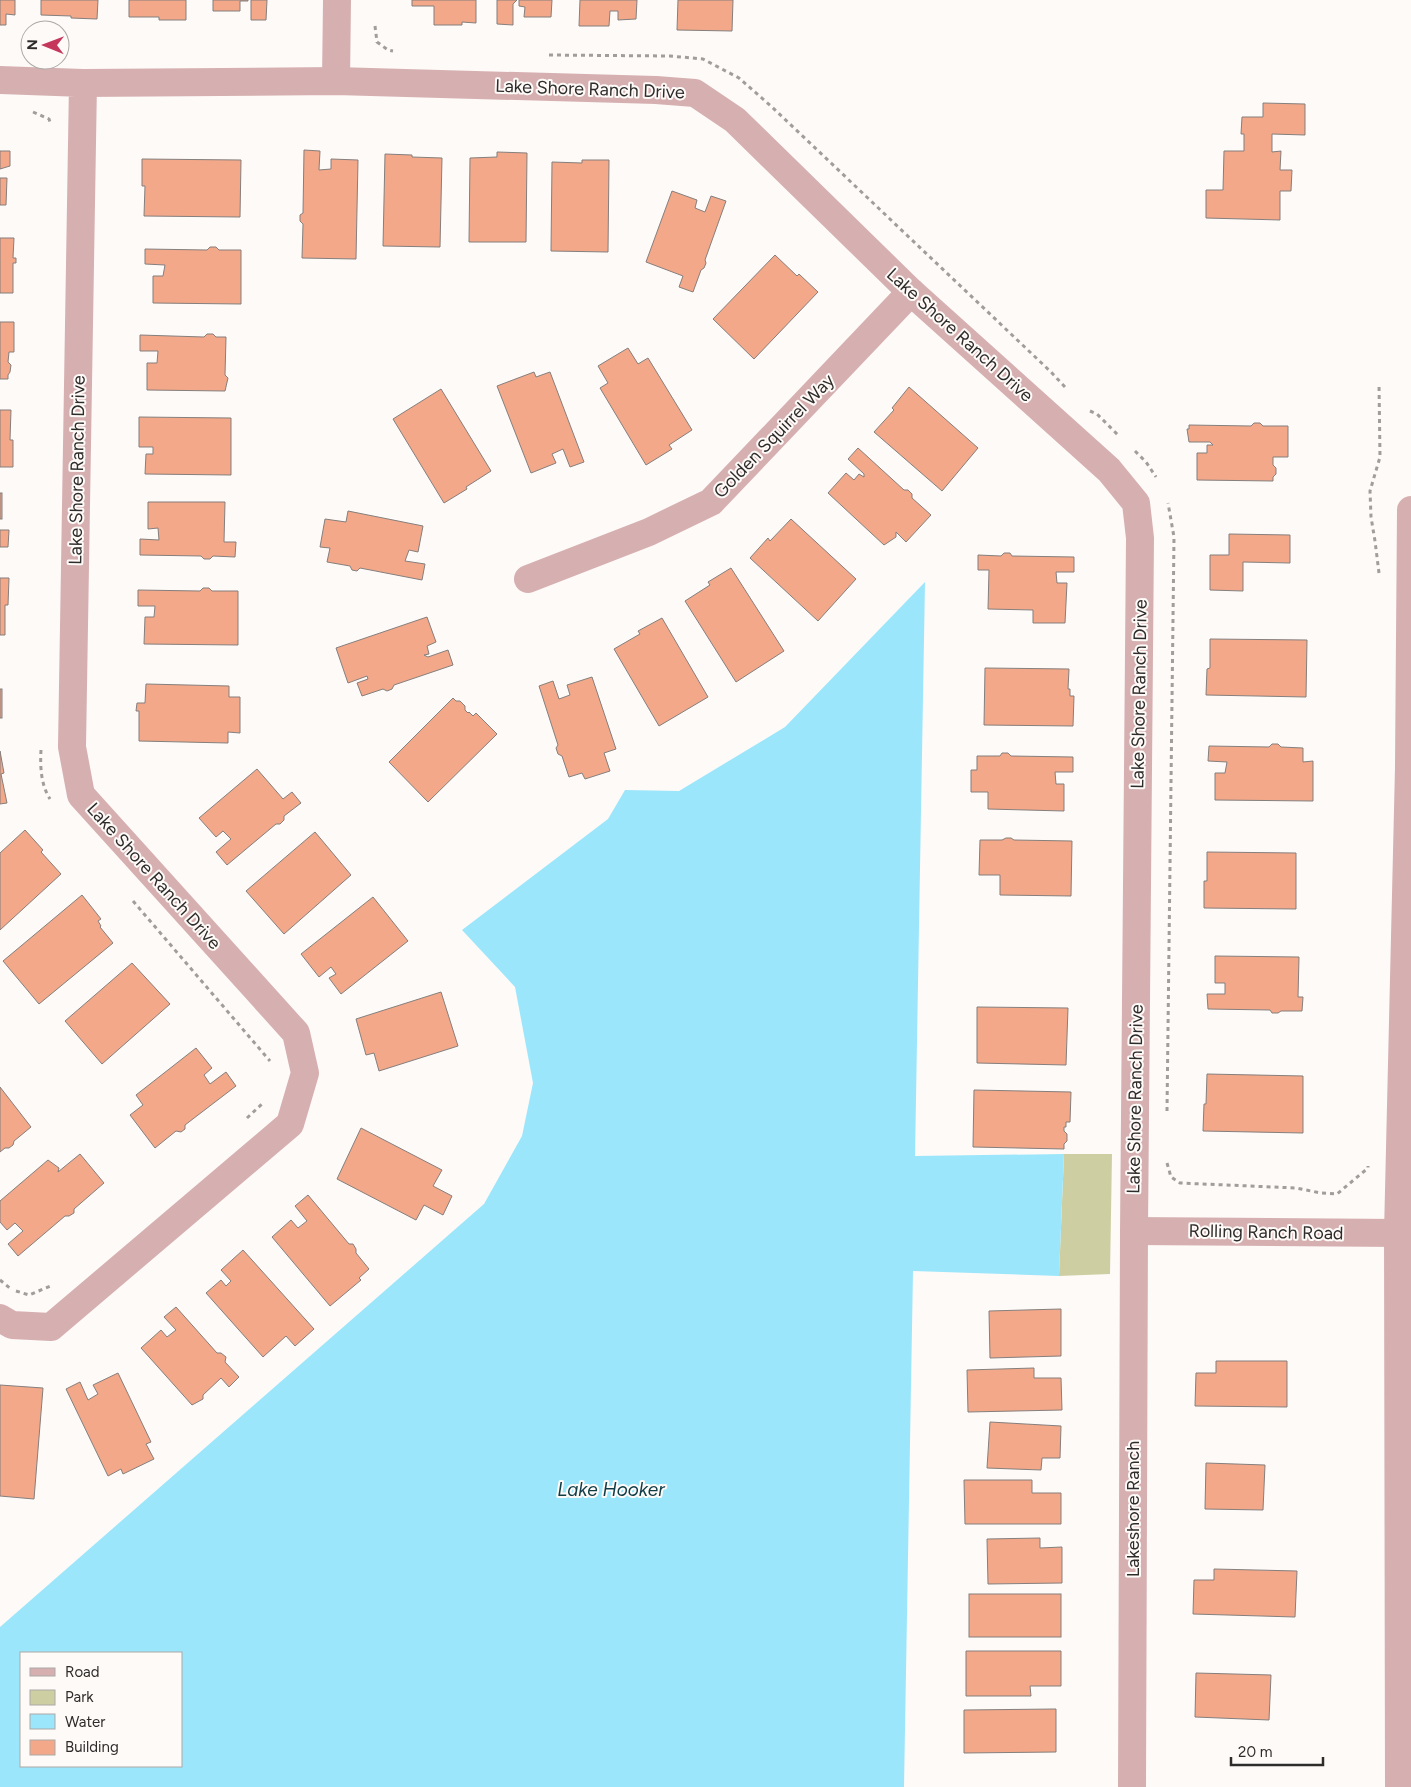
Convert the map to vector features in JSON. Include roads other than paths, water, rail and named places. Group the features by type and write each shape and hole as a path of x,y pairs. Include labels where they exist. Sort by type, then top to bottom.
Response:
{"street":[{"path":"336,81 337,0"},
{"name":"Lake Shore Ranch Drive","path":"0,80 83,82 336,81 656,90 695,93 735,120 911,292 1109,470 1136,503 1140,538 1134,1231"},
{"name":"Lake Shore Ranch Drive","path":"0,1318 12,1325 52,1327 290,1124 305,1073 296,1033 81,795 72,747 83,82"},
{"name":"Golden Squirrel Way","path":"528,579 649,532 711,502 911,292"},
{"path":"1399,1787 1405,1733 1398,1234 1410,767 1411,510"},
{"name":"Rolling Ranch Road","path":"1134,1231 1398,1234"},
{"name":"Lakeshore Ranch","path":"1132,1787 1134,1231"}],"water":[{"name":"Lake Hooker","path":"925,582 915,1156 1064,1154 1059,1276 913,1271 904,1787 0,1787 0,1627 484,1204 522,1136 533,1083 515,987 462,930 608,819 625,790 679,791 785,727"}]}
